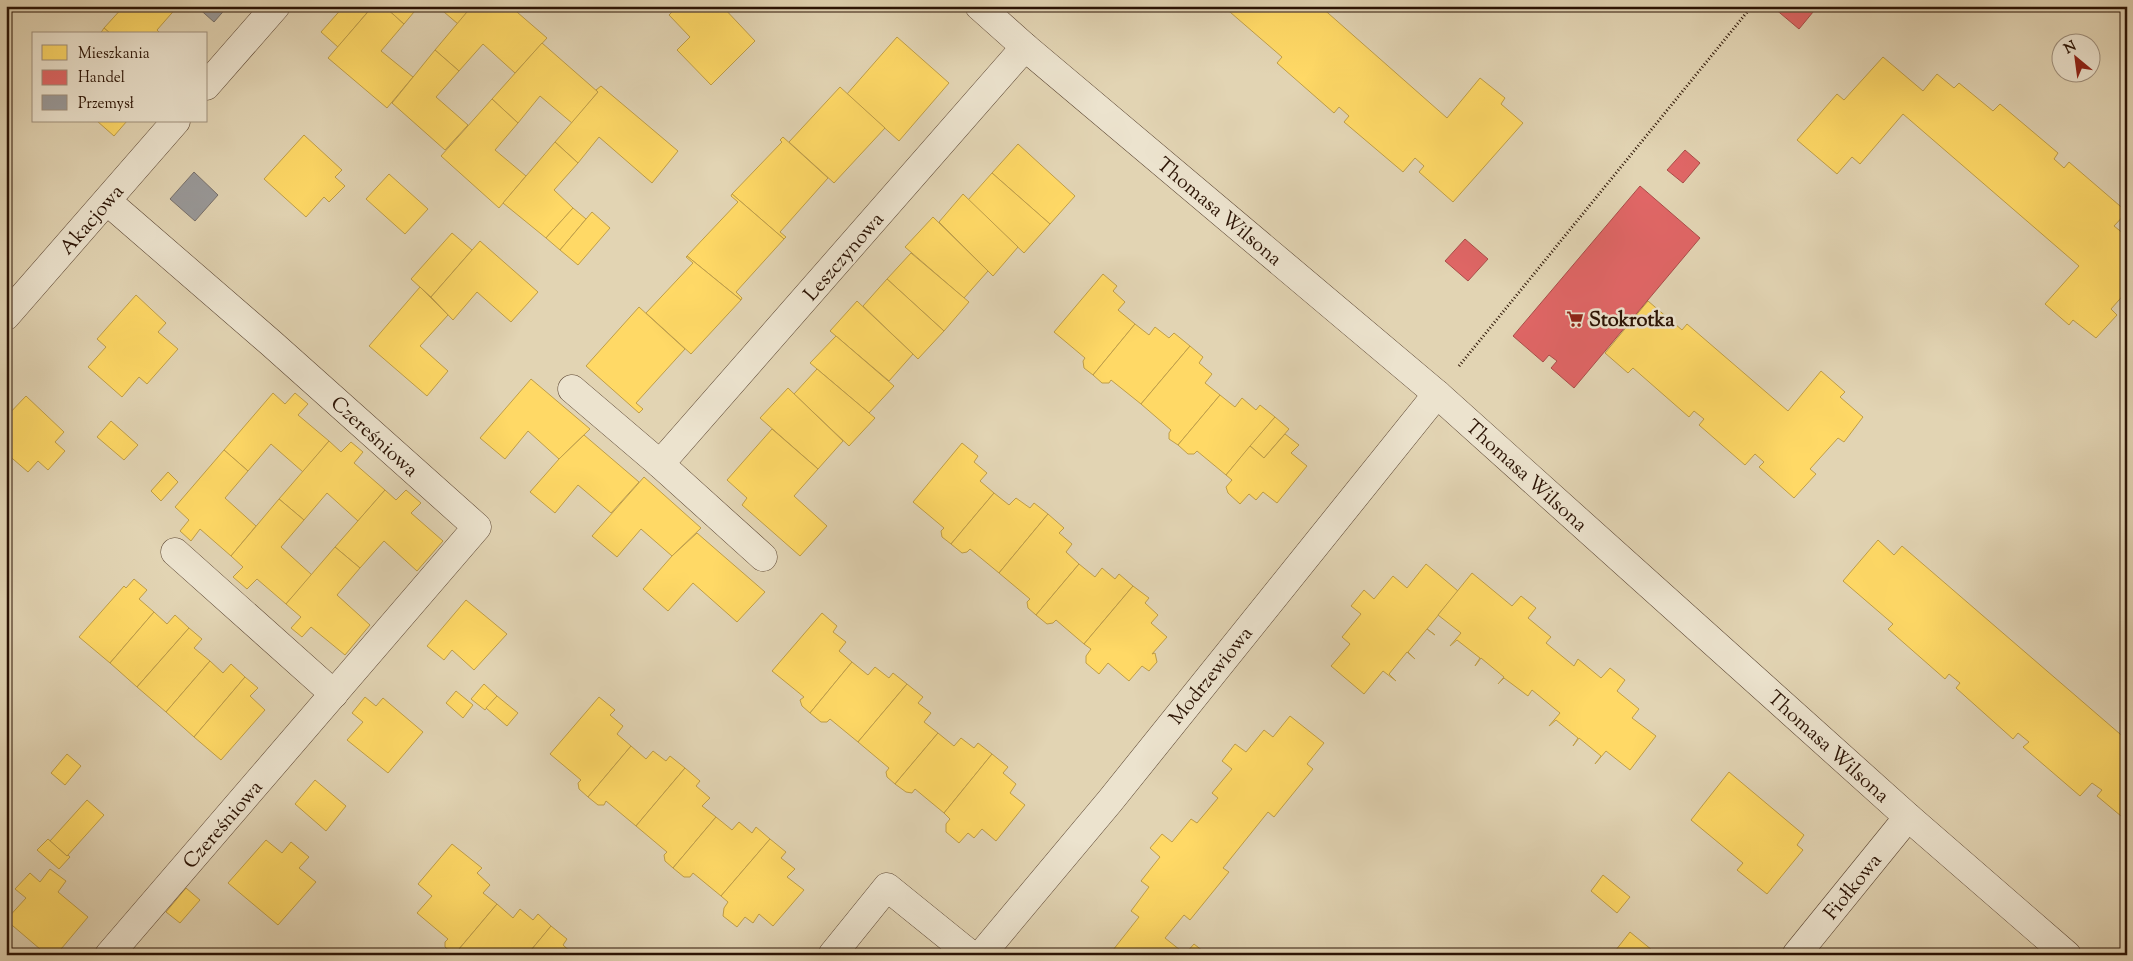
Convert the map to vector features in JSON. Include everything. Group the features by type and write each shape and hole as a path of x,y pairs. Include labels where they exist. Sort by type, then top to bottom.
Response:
{"street":[{"path":"208,84 276,6"},
{"name":"Thomasa Wilsona","path":"978,6 1024,47 1437,394 1908,817 2066,955"},
{"name":"Leszczynowa","path":"660,464 1024,47"},
{"name":"Akacjowa","path":"6,316 175,122"},
{"name":"Czereśniowa","path":"106,201 271,343 477,527 109,955"},
{"path":"572,389 660,464 763,557"},
{"name":"Modrzewiowa","path":"981,955 1116,793 1437,394"},
{"path":"175,552 334,694"},
{"name":"Fiołkowa","path":"1796,955 1908,817"},
{"path":"832,955 887,887 971,955"}],"path":[{"path":"1437,394 1752,6"}],"building: Mieszkania":[{"path":"124,6 178,6 157,30 159,32 109,32 104,28"},
{"path":"344,6 369,6 371,8 338,47 321,32"},
{"path":"373,6 384,6 404,24 381,51 413,77 387,108 328,58"},
{"path":"384,6 419,6 404,24"},
{"path":"437,6 472,6 458,24"},
{"path":"472,6 510,6 547,38 515,73 483,44 459,71 435,50"},
{"path":"678,6 722,6 755,41 711,85 677,50 690,37 669,15"},
{"path":"1223,6 1320,6 1447,118 1480,78 1505,98 1501,104 1523,123 1453,202 1419,172 1424,166 1415,158 1403,172 1344,122 1349,116 1339,107 1334,113 1277,63 1282,57"},
{"path":"897,37 949,83 899,141 847,94"},
{"path":"542,43 598,92 572,123 540,96 518,123 492,99"},
{"path":"435,50 459,71 436,97 468,125 445,150 392,103"},
{"path":"1883,57 1923,91 1937,74 1954,88 1959,83 1993,111 2000,104 2058,153 2054,159 2064,168 2069,162 2127,212 2114,226 2124,234 2127,230 2127,291 2111,309 2117,315 2096,338 2073,320 2069,325 2045,304 2079,266 1903,114 1860,164 1852,157 1837,174 1797,140 1837,94 1844,100"},
{"path":"601,86 678,151 652,183 599,137 578,163 555,142"},
{"path":"840,87 885,128 834,183 789,142"},
{"path":"492,99 518,123 495,150 526,176 499,208 441,156"},
{"path":"98,122 126,122 114,136"},
{"path":"304,135 342,170 335,177 345,186 329,202 324,197 306,217 264,179"},
{"path":"783,137 828,178 780,232 786,237 784,239 732,194 782,142 780,140"},
{"path":"555,142 578,163 554,190 573,208 546,238 503,203"},
{"path":"1018,144 1075,196 1050,224 992,173"},
{"path":"992,173 1050,224 1024,253 968,200"},
{"path":"389,174 428,209 405,234 366,199"},
{"path":"732,194 784,239 736,292 742,298 741,300 687,256 738,202 731,196"},
{"path":"963,194 1018,247 993,276 939,222"},
{"path":"573,208 586,219 560,250 546,238"},
{"path":"592,212 610,228 578,265 560,250"},
{"path":"933,217 988,271 964,298 905,247"},
{"path":"452,233 472,250 431,297 411,279"},
{"path":"480,241 538,292 511,322 477,292 453,320 431,297"},
{"path":"911,253 969,302 944,331 887,279"},
{"path":"687,256 741,300 691,354 646,313 693,263"},
{"path":"1103,274 1117,286 1113,291 1125,302 1118,310 1135,324 1093,375 1084,368 1083,361 1085,358 1054,332"},
{"path":"887,279 944,331 918,359 863,306"},
{"path":"420,287 448,315 420,346 448,371 427,396 369,346"},
{"path":"136,295 166,323 158,332 178,349 147,384 139,377 122,397 88,367 106,347 97,339"},
{"path":"857,301 913,354 889,381 830,331"},
{"path":"1648,301 1682,330 1687,324 1788,411 1821,371 1845,392 1840,397 1863,417 1844,442 1838,438 1810,469 1816,474 1794,498 1759,467 1764,462 1755,454 1745,465 1699,425 1704,419 1694,411 1689,417 1633,368 1628,373 1605,353"},
{"path":"639,307 685,349 636,403 643,409 639,413 586,366"},
{"path":"1135,324 1149,335 1155,327 1169,338 1174,333 1190,346 1141,404 1111,380 1109,383 1102,383 1093,375"},
{"path":"836,336 894,386 869,413 810,363"},
{"path":"1190,346 1203,357 1199,363 1212,374 1205,383 1220,395 1178,445 1169,439 1171,430 1141,404"},
{"path":"817,369 875,418 849,446 794,394"},
{"path":"531,379 590,429 559,459 528,431 505,459 480,438"},
{"path":"788,388 843,441 818,469 760,418"},
{"path":"273,393 285,404 295,393 308,404 298,415 329,441 303,472 271,444 248,471 224,450"},
{"path":"1220,395 1235,407 1242,398 1256,410 1260,405 1275,417 1226,475 1197,451 1194,454 1188,454 1178,445"},
{"path":"26,396 64,432 55,442 65,451 48,470 38,461 28,472 6,453 6,417"},
{"path":"1275,417 1289,429 1264,458 1250,446"},
{"path":"111,421 138,445 124,460 97,437"},
{"path":"772,429 818,469 794,496 827,526 800,556 742,505 747,498 727,480"},
{"path":"1285,434 1299,445 1291,453 1307,466 1277,503 1263,492 1256,500 1249,494 1240,504 1228,493 1226,487 1232,480 1226,475 1250,446 1264,458"},
{"path":"584,435 639,482 611,513 578,485 555,513 530,492 559,459"},
{"path":"329,441 341,452 351,442 363,452 354,463 385,490 358,521 327,493 304,520 279,499"},
{"path":"962,443 978,456 974,462 987,473 980,481 994,493 951,544 942,537 941,531 944,528 913,502"},
{"path":"224,450 248,471 225,498 256,526 231,556 200,529 191,541 180,531 189,520 175,507"},
{"path":"168,472 178,482 161,501 151,491"},
{"path":"644,477 701,528 672,556 641,529 617,557 592,536"},
{"path":"385,490 396,500 406,490 421,503 411,513 443,541 417,571 384,541 360,568 335,547"},
{"path":"994,493 1009,505 1016,498 1030,508 1034,503 1048,514 999,573 970,549 962,553 951,544"},
{"path":"279,499 304,520 281,547 312,575 286,604 257,579 247,589 233,577 243,567 231,556"},
{"path":"1048,514 1064,528 1059,533 1072,544 1066,552 1079,564 1036,615 1028,608 1027,602 1030,599 999,573"},
{"path":"697,533 765,592 737,622 693,583 668,611 643,589 672,556"},
{"path":"1878,540 1894,555 1902,546 2127,740 2127,821 2097,796 2102,790 2092,783 2080,796 2023,747 2029,742 2018,733 2013,739 1956,688 1960,683 1949,674 1945,679 1888,629 1893,624 1843,581"},
{"path":"335,547 360,568 337,595 370,625 345,655 311,627 302,637 291,628 301,617 286,604"},
{"path":"1079,564 1095,577 1102,568 1115,579 1119,574 1133,586 1084,644 1056,620 1053,623 1047,624 1036,615"},
{"path":"1426,564 1458,591 1408,652 1415,659 1407,652 1389,674 1396,681 1383,671 1364,694 1331,666 1350,644 1342,637 1361,614 1351,606 1364,590 1374,599 1393,576 1407,588"},
{"path":"1472,573 1512,606 1521,596 1536,608 1528,618 1551,637 1546,643 1574,666 1578,659 1601,678 1610,668 1625,680 1617,691 1639,709 1632,718 1656,736 1630,770 1606,751 1595,764 1601,756 1579,738 1573,746 1578,738 1556,720 1549,726 1560,713 1532,690 1528,696 1504,678 1498,684 1504,677 1481,658 1475,666 1480,658 1457,640 1450,646 1461,633 1438,615"},
{"path":"134,579 147,590 139,599 154,612 110,663 79,637 124,586 126,588"},
{"path":"1133,586 1149,598 1145,603 1158,615 1151,623 1167,637 1152,654 1155,653 1157,662 1149,671 1142,666 1129,681 1108,663 1099,674 1086,663 1086,656 1091,649 1084,644"},
{"path":"466,600 507,634 474,670 452,650 444,660 427,646"},
{"path":"154,612 167,624 175,615 189,628 137,687 110,663"},
{"path":"822,613 837,626 833,632 846,642 839,651 852,662 810,713 802,706 800,700 804,697 772,671"},
{"path":"189,628 202,639 194,648 210,661 166,712 137,687"},
{"path":"210,661 223,673 231,664 245,677 194,737 166,712"},
{"path":"852,662 868,675 875,667 889,678 893,673 907,684 858,742 830,719 827,722 821,722 810,713"},
{"path":"245,677 258,688 250,696 265,710 221,760 194,737"},
{"path":"484,684 497,696 485,710 471,699"},
{"path":"907,684 923,697 918,703 931,713 924,722 938,733 895,784 887,777 886,772 889,768 858,742"},
{"path":"456,691 473,705 463,718 446,703"},
{"path":"497,696 518,713 507,726 486,708"},
{"path":"365,697 376,706 383,698 423,732 388,773 347,740 363,722 352,713"},
{"path":"599,697 615,710 610,715 623,726 617,734 631,746 588,797 579,789 578,783 581,780 550,754"},
{"path":"1290,716 1324,743 1307,764 1313,769 1274,817 1268,812 1223,868 1229,872 1190,920 1184,915 1165,938 1185,954 1194,944 1208,955 1119,955 1113,950 1139,917 1131,911 1149,887 1141,881 1160,857 1150,848 1162,834 1172,842 1191,819 1197,823 1218,798 1212,793 1232,769 1222,761 1235,744 1246,752 1264,730 1273,737"},
{"path":"938,733 954,746 961,738 974,748 978,743 992,754 944,813 915,789 912,793 906,792 895,784"},
{"path":"631,746 646,759 653,751 666,761 670,756 685,768 636,826 606,801 604,805 598,805 588,797"},
{"path":"67,754 81,766 65,785 51,773"},
{"path":"992,754 1008,767 1003,773 1016,784 1010,793 1025,805 996,841 982,829 974,838 968,833 959,843 946,832 946,824 950,819 944,813"},
{"path":"685,768 700,781 696,786 710,798 702,806 716,817 673,868 665,861 664,855 667,852 636,826"},
{"path":"1729,772 1804,835 1797,845 1803,850 1767,894 1737,870 1743,863 1691,820"},
{"path":"315,780 346,806 326,831 295,804"},
{"path":"87,800 104,815 67,856 50,841"},
{"path":"716,817 732,830 739,822 752,833 756,827 770,839 721,896 693,873 690,877 684,877 673,868"},
{"path":"48,839 70,857 59,869 37,850"},
{"path":"770,839 786,852 781,858 795,869 787,877 804,890 773,926 759,914 753,923 745,917 737,927 723,916 724,908 728,902 721,896"},
{"path":"266,840 282,853 291,842 309,857 299,868 316,882 278,925 228,883"},
{"path":"452,844 482,868 477,873 490,885 483,893 497,904 454,955 445,947 445,942 448,939 417,913 432,896 418,884"},
{"path":"50,869 66,881 58,892 88,917 56,955 47,955 6,920 26,898 15,889 30,873 40,882"},
{"path":"1603,875 1630,897 1617,913 1591,891"},
{"path":"186,888 200,900 180,923 166,912"},
{"path":"497,904 513,918 520,909 533,920 538,914 551,926 527,955 454,955"},
{"path":"551,926 567,939 563,945 574,955 527,955"},
{"path":"1630,932 1658,955 1612,955"}],"building: Handel":[{"path":"1776,6 1818,6 1799,29 1774,8"},
{"path":"1685,150 1700,163 1683,183 1667,170"},
{"path":"1640,186 1700,238 1574,388 1551,368 1557,361 1549,355 1543,362 1513,336"},
{"path":"1465,239 1488,259 1468,281 1445,261"}],"building: Przemysł":[{"path":"196,6 228,6 214,22"},
{"path":"194,172 218,195 195,221 170,199"}],"place":[{"name":"Stokrotka","path":"1575,319"}]}
